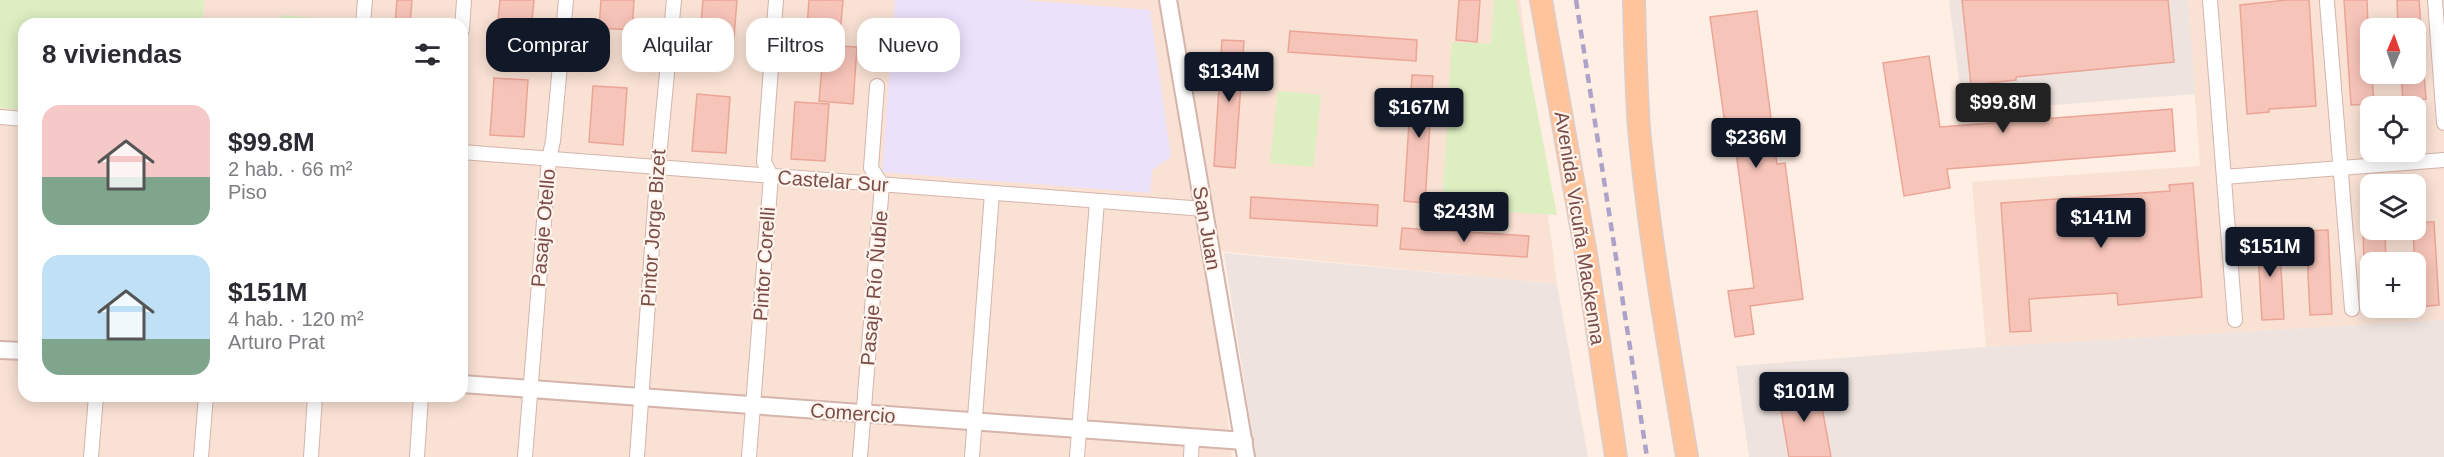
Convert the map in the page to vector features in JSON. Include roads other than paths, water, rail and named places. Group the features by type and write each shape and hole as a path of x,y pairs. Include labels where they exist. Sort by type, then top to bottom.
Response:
{"main road":[{"name":"Avenida Vicuña Mackenna","path":"1540,0 1586,254 1616,457"},
{"path":"1634,0 1635,68 1643,169 1688,457"}],"street":[{"path":"364,18 365,0"},
{"path":"463,18 464,0"},
{"name":"Pasaje Otello","path":"525,457 549,159 553,141 566,0"},
{"name":"Pintor Jorge Bizet","path":"637,457 657,167 674,0"},
{"name":"Pintor Corelli","path":"749,457 771,176 764,162 776,0"},
{"name":"San Juan","path":"1168,0 1245,449"},
{"path":"2210,0 2235,320"},
{"path":"2435,0 2444,123"},
{"path":"2327,2 2352,309"},
{"name":"Pasaje Río Ñuble","path":"860,457 882,185 871,168 877,86"},
{"path":"0,117 18,118"},
{"name":"Castelar Sur","path":"468,152 1204,209"},
{"path":"2224,177 2444,160"},
{"path":"972,457 992,193"},
{"path":"1077,457 1097,201"},
{"path":"0,350 18,351"},
{"name":"Comercio","path":"468,384 1192,438 1245,449"},
{"path":"92,457 96,402"},
{"path":"201,457 206,402"},
{"path":"311,457 315,402"},
{"path":"417,457 421,402"},
{"path":"1191,457 1192,438"}],"railway":[{"path":"1576,0 1647,457"}]}
